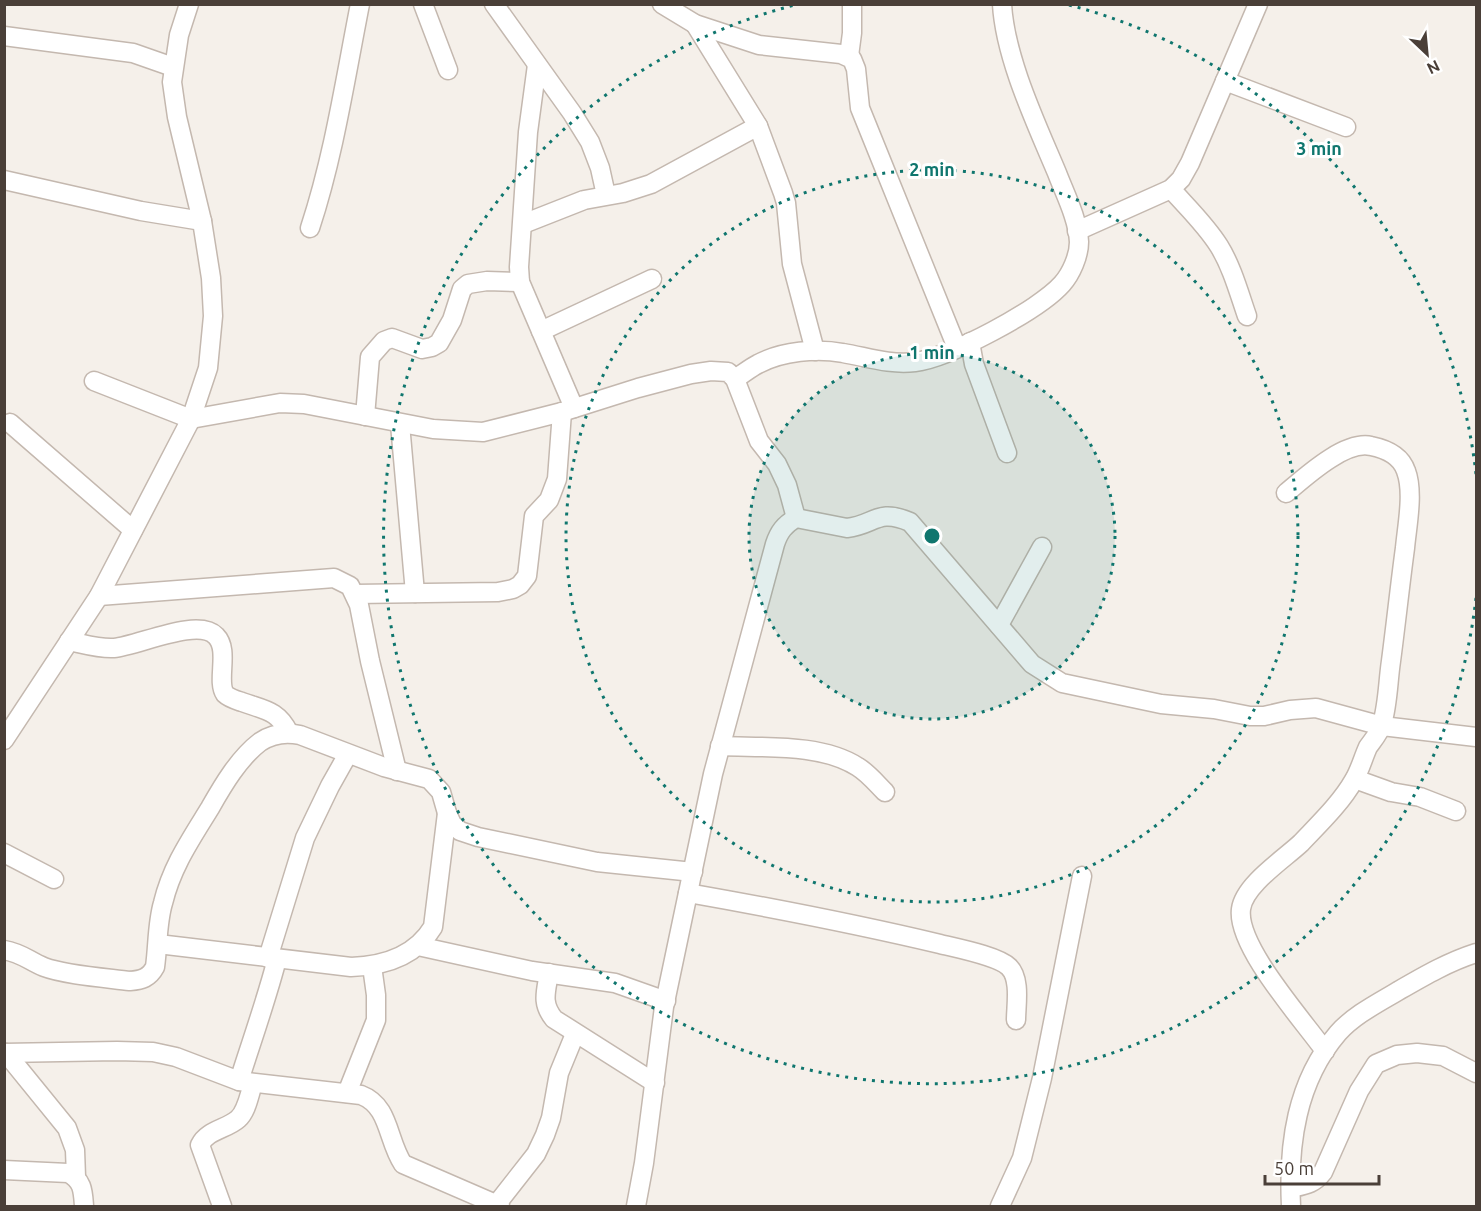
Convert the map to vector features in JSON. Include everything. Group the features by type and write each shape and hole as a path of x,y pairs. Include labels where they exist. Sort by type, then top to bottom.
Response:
{"street":[{"path":"4,740 99,596 190,419 208,368 213,316 211,278 202,221 173,99 173,67 179,35 189,4"},
{"path":"310,228 324,183 343,103 360,4"},
{"path":"423,4 448,69"},
{"path":"494,4 590,142 600,168 606,195"},
{"path":"662,4 695,24 759,45 783,49 815,50 849,56"},
{"path":"852,4 849,56 856,69 860,108 974,364 1007,453"},
{"path":"735,379 759,363 778,357 815,351 841,352 899,363 917,362 964,345 1022,315 1041,303 1063,283 1077,255 1079,242 1077,231 1069,204 1012,56 1002,4"},
{"path":"1077,231 1171,189 1181,179 1190,163 1257,4"},
{"path":"695,24 758,126 786,203 792,264 815,351"},
{"path":"4,36 133,53 173,67"},
{"path":"355,594 498,592 513,589 520,585 527,576 534,516 549,500 557,479 568,410 541,331 520,282 528,132 537,65"},
{"path":"1225,81 1346,128"},
{"path":"523,224 584,200 651,184 758,126"},
{"path":"4,180 141,211 202,221"},
{"path":"1171,189 1211,233 1221,248 1247,316"},
{"path":"541,331 652,279"},
{"path":"365,416 370,357 384,341 392,338 422,349 432,347 439,343 459,302 462,289 468,284 487,281 520,282"},
{"path":"94,381 190,419 280,403 324,407 433,429 483,432 711,370 728,372 735,379 759,441 777,464 787,485 796,518"},
{"path":"10,423 133,530"},
{"path":"400,424 415,593"},
{"path":"1286,493 1343,451 1354,446 1365,445 1387,451 1398,458 1408,474 1409,513 1382,726 1368,748 1355,779 1339,800 1299,844 1253,886 1244,898 1240,910 1244,933 1253,953 1325,1051"},
{"path":"643,1203 654,1083 666,1001 720,746 775,544 786,524 796,518 847,528 884,516 897,517 910,522 1032,664 1062,684 1154,703 1264,716 1316,708 1382,726 1476,737"},
{"path":"999,626 1042,547"},
{"path":"99,596 334,578 350,586 355,594 397,771"},
{"path":"69,641 111,648 125,647 179,631 196,629 206,631 216,636 220,644 223,687 226,694 233,699 276,714 284,721 289,733"},
{"path":"4,951 17,953 44,967 57,970 130,981 142,980 150,975 155,967 162,904 181,854 218,793 246,756 261,742 276,735 289,733 397,771 429,779 436,784 452,824 460,831 478,837 597,862 693,872"},
{"path":"720,746 811,750 826,753 858,767 885,792"},
{"path":"222,1206 200,1145 203,1138 239,1119 244,1111 246,1082 256,1027 263,1012 273,959 305,838 348,754"},
{"path":"1355,779 1391,792 1420,797 1456,811"},
{"path":"158,944 351,967 372,966 391,961 418,946 433,927 447,813"},
{"path":"4,853 54,879"},
{"path":"1000,1206 1022,1158 1042,1078 1060,997 1082,876"},
{"path":"688,893 837,920 966,950 996,960 1009,966 1014,975 1016,1020"},
{"path":"418,946 549,973 615,983 666,1001"},
{"path":"1291,1206 1290,1162 1295,1122 1307,1087 1325,1051 1339,1032 1362,1012 1452,961 1476,953"},
{"path":"347,1093 376,1020 376,995 372,966"},
{"path":"549,973 545,1001 547,1010 554,1019 654,1083"},
{"path":"5,1053 153,1052 246,1082 361,1095 372,1099 379,1106 396,1154 403,1164 498,1206 536,1154 545,1135 551,1118 559,1073 575,1034"},
{"path":"5,1053 67,1128 75,1150 76,1177"},
{"path":"1291,1188 1309,1184 1317,1180 1323,1172 1359,1091 1376,1064 1397,1055 1417,1053 1443,1056 1476,1073"},
{"path":"4,1170 68,1173 76,1177 81,1184 84,1206"}]}
